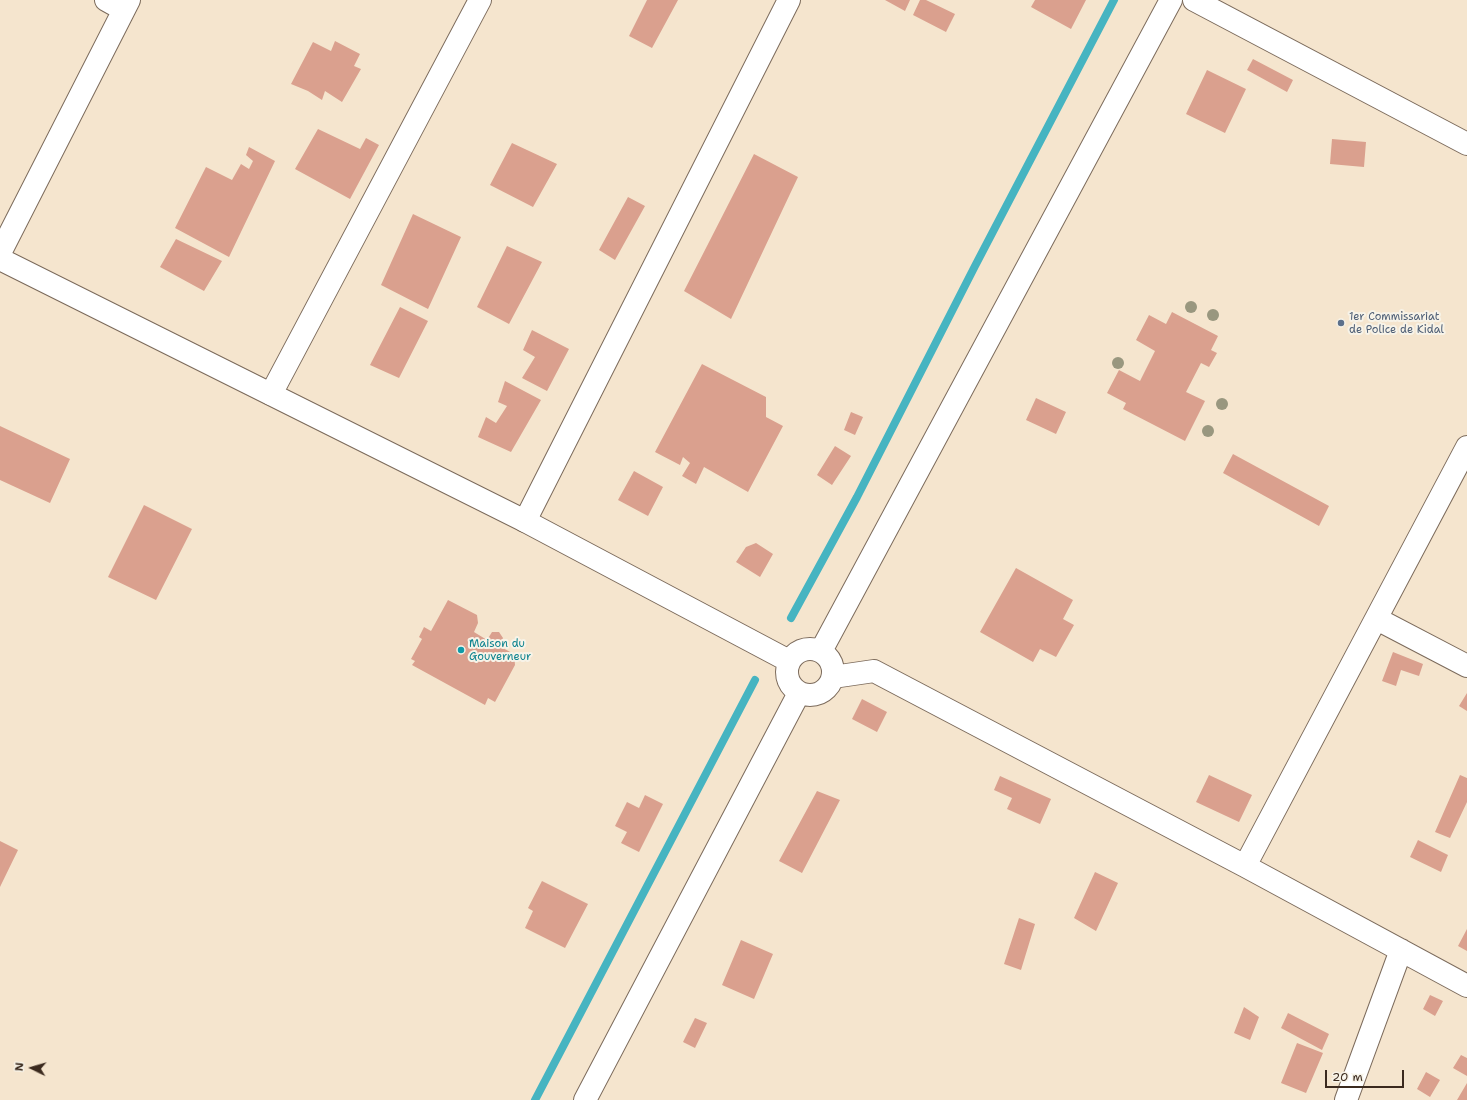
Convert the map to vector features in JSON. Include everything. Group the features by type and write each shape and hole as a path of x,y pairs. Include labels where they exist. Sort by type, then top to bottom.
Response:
{"street":[{"path":"270,394 480,0"},
{"path":"525,521 789,0"},
{"path":"821,651 1171,0"},
{"path":"1194,0 1467,144"},
{"path":"0,253 120,3"},
{"path":"0,259 525,521 789,661"},
{"path":"1245,866 1467,447"},
{"path":"1377,619 1467,666"},
{"path":"815,649 821,651 831,662 833,669 833,677 830,685 824,691 816,695 807,696 799,693 792,687 788,679 786,670 789,661 792,656 803,650 815,649"},
{"path":"833,677 874,671 1245,866 1467,986"},
{"path":"586,1100 799,693"},
{"path":"1346,1100 1401,950"}],"building":[{"path":"647,0 678,0 652,48 629,36"},
{"path":"885,0 910,0 905,11"},
{"path":"920,0 926,0 955,14 946,32 913,15"},
{"path":"1035,0 1086,0 1071,29 1031,7"},
{"path":"335,41 360,54 354,66 361,69 342,102 325,91 322,100 308,91 291,84 313,42 331,51"},
{"path":"1253,59 1293,80 1287,92 1247,70"},
{"path":"1207,70 1246,89 1225,133 1186,114"},
{"path":"318,129 360,149 366,138 379,145 350,199 295,169"},
{"path":"1332,139 1366,142 1364,167 1330,164"},
{"path":"512,143 557,164 533,207 490,185"},
{"path":"249,147 275,161 229,257 175,228 206,167 232,180 241,164 249,169 253,161 246,155"},
{"path":"754,154 798,177 731,319 684,291"},
{"path":"628,197 645,206 615,260 599,250"},
{"path":"413,214 461,237 428,309 381,285"},
{"path":"176,239 222,261 204,291 160,267"},
{"path":"507,246 542,262 509,324 477,307"},
{"path":"400,307 428,321 399,378 370,365"},
{"path":"1172,312 1218,336 1211,350 1217,353 1209,367 1201,363 1186,392 1205,401 1185,441 1123,409 1126,403 1107,393 1119,370 1140,381 1155,351 1136,340 1149,315 1166,324"},
{"path":"532,330 569,349 547,391 522,378 535,357 523,350"},
{"path":"702,364 766,397 766,417 783,426 748,492 704,467 696,484 682,476 690,463 683,457 680,465 655,452"},
{"path":"505,381 541,400 511,452 478,437 486,417 496,423 507,406 498,402"},
{"path":"1036,398 1066,412 1056,434 1026,420"},
{"path":"851,412 863,417 855,435 844,430"},
{"path":"0,426 70,459 50,503 0,480"},
{"path":"835,446 851,456 832,485 817,475"},
{"path":"1233,454 1329,506 1319,526 1223,473"},
{"path":"634,471 663,487 648,516 618,500"},
{"path":"144,505 192,529 156,600 108,577"},
{"path":"756,543 773,554 760,577 736,562 746,547"},
{"path":"1016,568 1073,600 1063,619 1074,625 1056,657 1040,649 1033,662 980,632"},
{"name":"Maison du Gouverneur","path":"448,600 477,615 478,623 474,632 487,640 492,632 499,632 503,638 499,646 514,654 515,665 495,702 488,698 485,705 412,665 415,661 411,659 422,639 419,637 424,627 431,631"},
{"path":"1393,652 1423,664 1419,676 1401,670 1396,686 1382,681"},
{"path":"1467,693 1467,711 1459,706"},
{"path":"862,699 887,712 877,732 852,719"},
{"path":"1209,775 1252,795 1239,822 1196,802"},
{"path":"1460,775 1467,778 1467,802 1450,838 1435,832"},
{"path":"1000,776 1051,799 1040,824 1007,809 1012,798 994,790"},
{"path":"817,791 840,800 802,873 779,861"},
{"path":"645,795 663,804 639,852 621,843 627,832 615,826 627,802 639,808"},
{"path":"1418,840 1448,855 1441,872 1410,857"},
{"path":"0,841 18,850 0,887"},
{"path":"1095,872 1118,883 1096,931 1074,918"},
{"path":"542,881 588,904 565,948 525,928 533,911 528,908"},
{"path":"1019,918 1035,924 1021,970 1004,964"},
{"path":"1467,929 1467,951 1458,946"},
{"path":"741,940 773,954 754,999 722,985"},
{"path":"1430,995 1443,1001 1435,1016 1423,1009"},
{"path":"1244,1007 1259,1017 1250,1040 1234,1033"},
{"path":"1288,1013 1329,1034 1322,1050 1281,1028"},
{"path":"695,1018 707,1023 695,1048 683,1042"},
{"path":"1297,1043 1323,1053 1306,1093 1281,1083"},
{"path":"1461,1055 1467,1058 1467,1076 1453,1068"},
{"path":"1426,1072 1440,1080 1430,1097 1417,1089"},
{"path":"1467,1083 1467,1100 1457,1100"}],"waterway":[{"path":"791,618 857,497 975,266 1114,0"},
{"path":"535,1100 755,680"}],"place":[{"name":"1er Commissariat de Police de Kidal","path":"1341,323"},
{"name":"Maison du Gouverneur","path":"461,650"}]}
